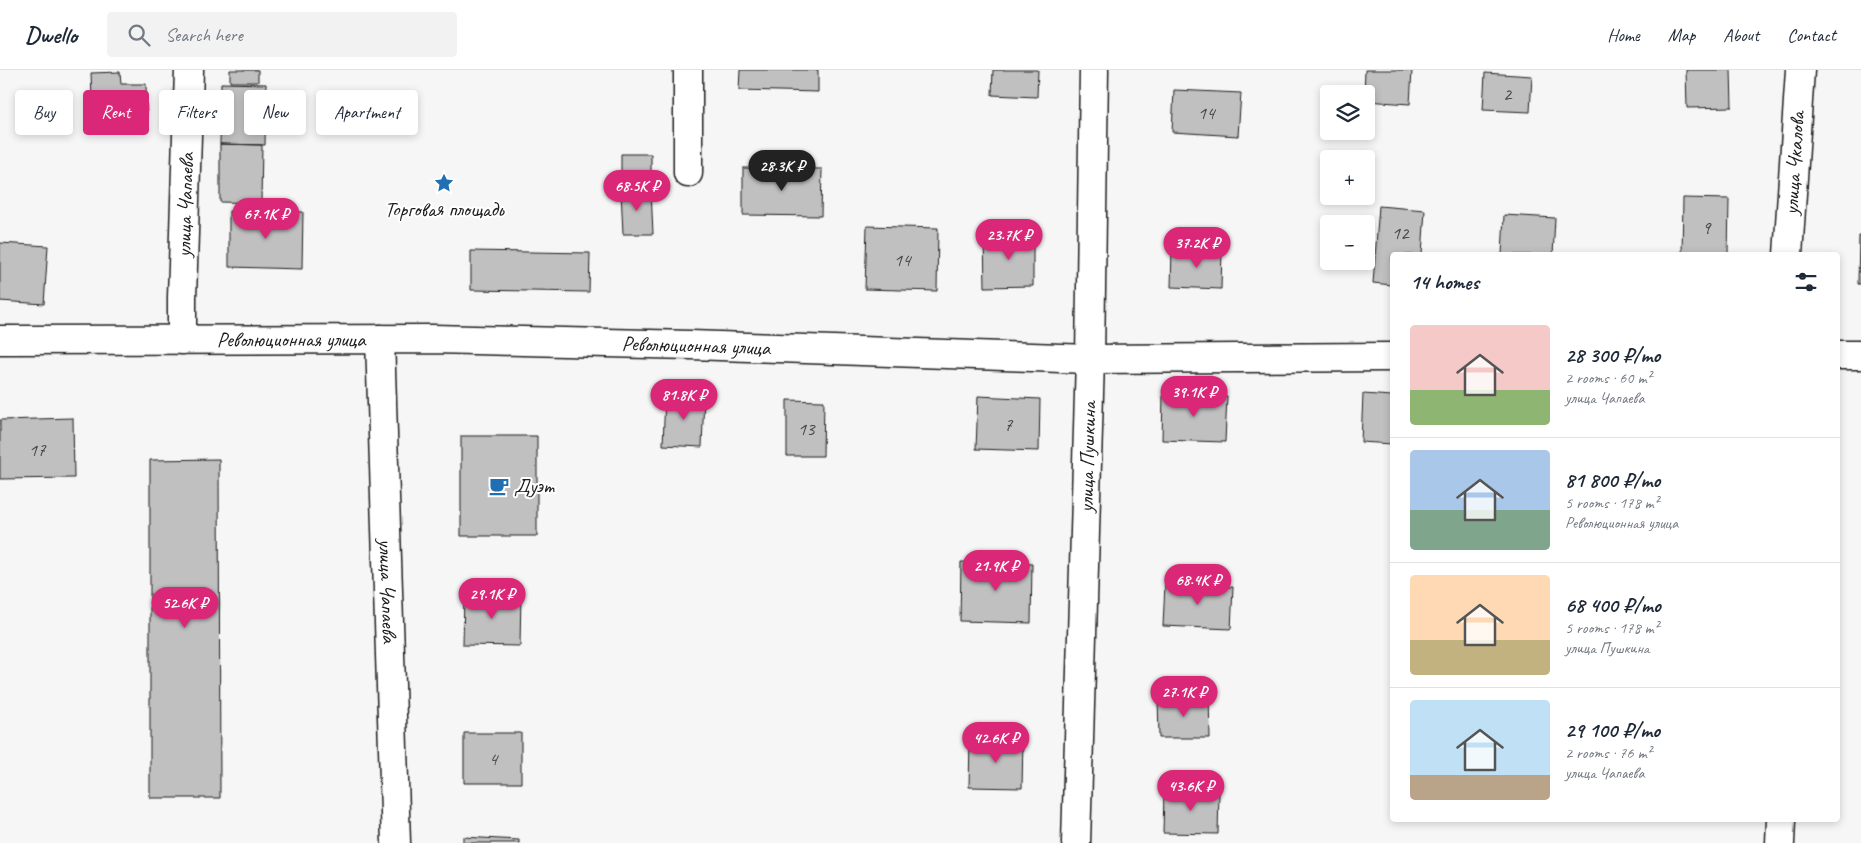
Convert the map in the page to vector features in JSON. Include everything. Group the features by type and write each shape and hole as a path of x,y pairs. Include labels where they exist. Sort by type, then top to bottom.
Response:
{"street":[{"name":"улица Чапаева","path":"182,340 189,70"},
{"path":"688,70 688,173"},
{"name":"улица Пушкина","path":"1076,843 1090,359 1094,70"},
{"name":"улица Чкалова","path":"1788,252 1800,70"},
{"name":"улица Чапаева","path":"380,339 396,843"},
{"name":"Революционная улица","path":"0,340 380,339 691,345 1090,359 1390,357"},
{"path":"1840,355 1861,355"},
{"path":"1780,822 1780,843"}],"building":[{"path":"230,70 258,70 258,82 230,82"},
{"path":"740,70 818,70 818,92 739,90"},
{"path":"993,70 1038,70 1037,97 992,95"},
{"path":"1365,70 1412,70 1410,104 1375,102 1375,85 1364,85"},
{"path":"1686,70 1731,70 1732,107 1687,108"},
{"path":"120,72 121,84 146,84 146,90 92,90 91,73"},
{"path":"1485,73 1532,76 1530,112 1483,110"},
{"path":"221,83 266,84 266,90 244,90 244,135 265,135 265,145 220,144 220,135 234,135 234,90 221,90"},
{"path":"1174,90 1241,93 1238,136 1172,132"},
{"path":"220,144 262,145 261,203 220,202"},
{"path":"621,154 651,154 651,190 621,191"},
{"path":"743,168 822,169 821,216 743,215"},
{"path":"651,190 653,234 623,234 621,191"},
{"path":"1683,198 1729,199 1728,252 1682,252"},
{"path":"1379,206 1425,210 1422,252 1390,252 1390,285 1373,283"},
{"path":"229,211 303,212 302,269 229,267"},
{"path":"1504,215 1555,218 1553,252 1502,252"},
{"path":"867,226 938,228 937,291 865,289"},
{"path":"1033,236 1033,286 985,287 984,237"},
{"path":"1859,236 1861,236 1861,284 1858,284"},
{"path":"0,243 48,246 44,304 0,301"},
{"path":"1172,249 1222,249 1221,289 1171,287"},
{"path":"471,251 590,253 589,292 471,290"},
{"path":"1163,394 1227,396 1225,442 1162,440"},
{"path":"1363,394 1390,396 1390,444 1361,442"},
{"path":"665,395 704,396 702,447 663,445"},
{"path":"978,396 1040,399 1039,451 976,449"},
{"path":"787,400 824,401 823,456 787,456"},
{"path":"73,418 74,478 0,479 0,420"},
{"name":"Дуэт","path":"461,436 537,436 537,536 461,536"},
{"path":"219,459 220,798 150,798 150,460"},
{"path":"961,562 1032,564 1031,623 960,621"},
{"path":"1165,584 1233,587 1231,629 1163,626"},
{"path":"464,593 521,594 520,646 463,645"},
{"path":"1158,697 1209,697 1210,738 1159,738"},
{"path":"464,733 521,733 521,783 464,783"},
{"path":"970,741 1023,742 1022,788 969,787"},
{"path":"1164,791 1219,791 1218,834 1163,833"},
{"path":"463,837 519,840 519,843 463,843"}],"place":[{"name":"Торговая площадь","path":"444,183"},
{"name":"Дуэт","path":"499,486"}]}
